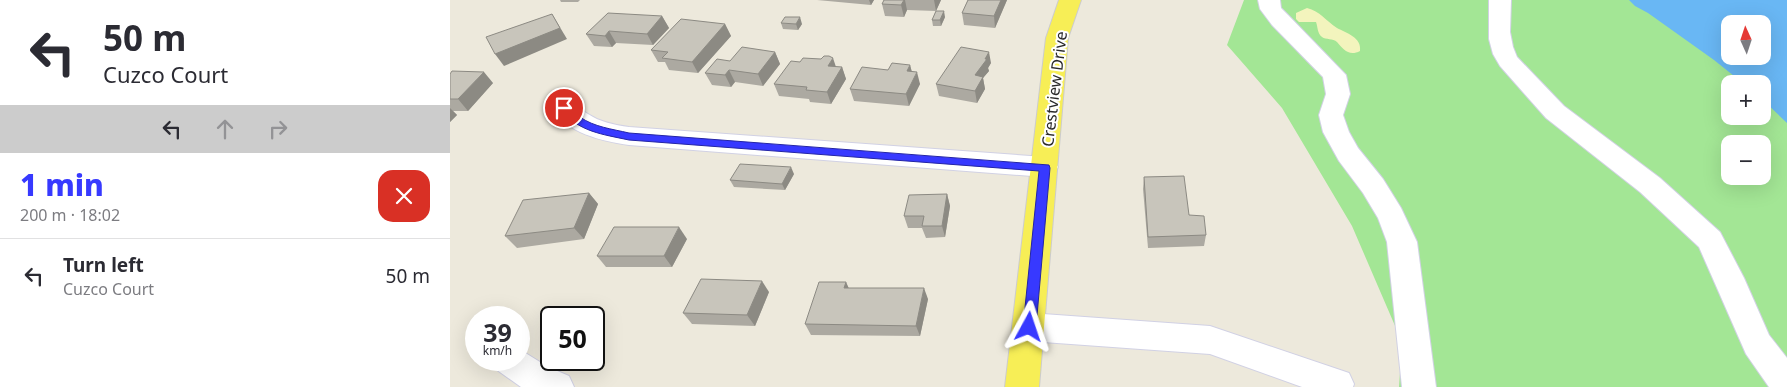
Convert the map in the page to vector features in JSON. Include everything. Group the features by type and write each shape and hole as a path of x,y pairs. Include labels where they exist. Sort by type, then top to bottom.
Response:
{"main road":[{"name":"Crestview Drive","path":"1022,387 1057,38 1070,0"}],"street":[{"path":"1270,0 1271,9 1280,20 1334,75 1338,94 1331,115 1336,132 1348,154 1373,186 1391,216 1402,242 1419,387"},
{"path":"1500,0 1500,39 1503,53 1508,61 1543,102 1650,185 1710,240 1729,278 1757,344 1787,384"},
{"path":"564,108 575,119 591,128 629,136 1045,168"},
{"path":"1029,327 1210,340 1337,384 1336,387"},
{"path":"526,371 557,387"}],"green space":[{"path":"1244,0 1787,0 1787,387 1399,387 1402,342 1352,226 1282,108 1227,45"}],"sand":[{"path":"1307,8 1316,11 1337,28 1353,36 1359,42 1360,51 1349,53 1332,39 1322,37 1318,32 1316,22 1299,22 1296,19 1296,13"}],"water":[{"path":"1629,0 1787,0 1787,123 1771,108 1771,75 1733,75 1648,13 1635,6"}],"building":[{"path":"884,0 904,0 901,5 882,4"},
{"path":"968,0 1001,0 994,16 962,13"},
{"path":"936,11 944,11 940,20 932,20"},
{"path":"608,13 662,16 647,34 609,31 605,36 586,34"},
{"path":"552,14 560,28 495,54 486,37"},
{"path":"785,17 800,17 796,24 781,23"},
{"path":"681,19 725,24 692,62 662,58 668,52 651,50"},
{"path":"742,47 775,52 758,74 729,70 725,75 705,73 717,59 730,61"},
{"path":"961,47 989,52 985,59 987,59 975,75 983,77 975,91 936,84"},
{"path":"824,56 833,58 828,66 842,67 827,92 806,90 807,87 774,84 791,61 800,62 803,58 821,59"},
{"path":"892,63 910,65 907,71 917,72 906,94 850,89 862,67 888,70"},
{"path":"452,71 484,72 458,99 450,99 450,74"},
{"path":"740,164 791,167 782,184 730,180"},
{"path":"1184,176 1189,215 1204,216 1206,235 1148,237 1144,177"},
{"path":"589,193 574,228 505,236 523,200"},
{"path":"947,194 942,226 922,226 924,216 904,216 909,195"},
{"path":"614,227 679,227 664,256 597,256"},
{"path":"701,279 762,281 747,315 683,313"},
{"path":"819,282 846,282 844,288 924,288 916,326 805,324"}],"route":[{"path":"564,108 575,119 591,128 629,136 1045,168 1029,327"}]}
